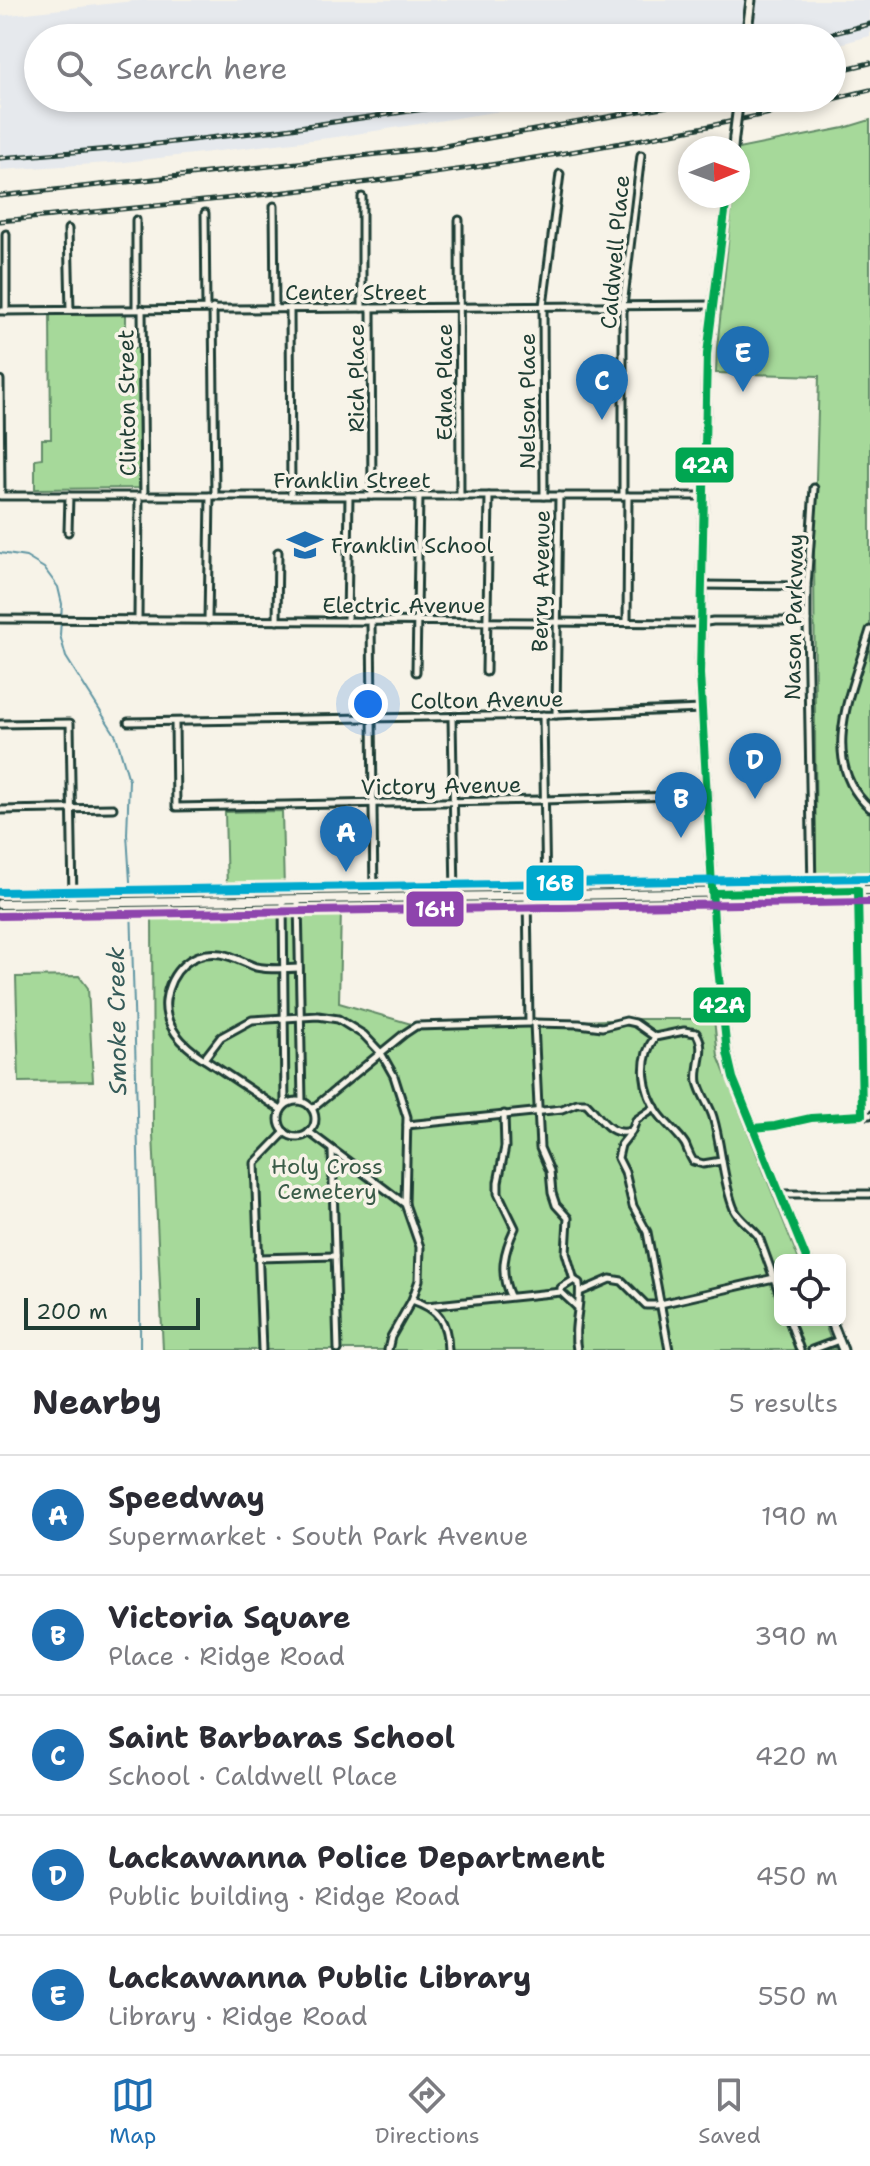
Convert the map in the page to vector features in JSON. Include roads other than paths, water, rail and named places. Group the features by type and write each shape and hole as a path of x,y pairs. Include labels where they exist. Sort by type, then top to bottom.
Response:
{"main road":[{"path":"748,24 751,0"},
{"path":"734,136 737,112"},
{"path":"725,208 707,354 701,623 702,709 713,893 727,1052 733,1078 804,1254"},
{"path":"0,904 870,890"},
{"path":"833,1326 843,1350"}],"street":[{"name":"Caldwell Place","path":"627,622 623,306 641,155"},
{"name":"Nelson Place","path":"544,496 543,306 560,174"},
{"path":"362,197 362,308"},
{"path":"274,206 275,308"},
{"path":"205,213 212,496 208,621"},
{"name":"Clinton Street","path":"136,220 141,496 138,620"},
{"name":"Edna Place","path":"459,220 460,496"},
{"path":"68,229 70,310"},
{"path":"3,311 6,234"},
{"name":"Center Street","path":"3,311 713,305"},
{"path":"290,308 291,496"},
{"name":"Rich Place","path":"371,308 372,496"},
{"path":"0,380 0,496"},
{"name":"Nason Parkway","path":"812,890 807,586 814,488"},
{"name":"Franklin Street","path":"0,496 704,496"},
{"path":"68,532 69,496"},
{"path":"347,621 349,496"},
{"path":"416,672 419,496"},
{"path":"486,672 489,496"},
{"name":"Berry Avenue","path":"556,715 559,496"},
{"path":"277,621 278,552"},
{"path":"702,585 807,586"},
{"name":"Electric Avenue","path":"0,619 807,621"},
{"path":"371,621 374,899"},
{"path":"870,630 848,698 841,748 850,785 870,808"},
{"name":"Colton Avenue","path":"128,722 556,715 702,709"},
{"path":"543,715 546,895"},
{"path":"452,717 455,897"},
{"name":"Victory Avenue","path":"175,722 176,807 706,795"},
{"path":"0,724 70,723 73,903"},
{"path":"0,810 113,808"},
{"path":"858,890 862,1115"},
{"path":"527,896 531,1022 540,1148 550,1171 556,1205 568,1218 566,1253 580,1292 575,1330 577,1350"},
{"path":"298,900 302,1101"},
{"path":"283,901 283,1107 279,1120 285,1132 298,1137 309,1132 315,1121 312,1109 302,1101 290,1102 283,1107"},
{"path":"283,1107 187,1047 170,1023 166,1001 177,970 196,957 222,954 256,967 299,968"},
{"path":"204,1059 221,1037 252,1020 284,1016 338,1019 364,1035 381,1053 394,1076 407,1117 405,1204 420,1247 419,1280 412,1300 391,1337 388,1350"},
{"path":"312,1109 416,1026 531,1022 602,1027 626,1021 635,1023 655,1037"},
{"path":"580,1292 610,1279 622,1281 646,1305 660,1304 774,1278 759,1237 735,1211 712,1113 697,1078 701,1039 696,1033 684,1031 655,1037 650,1044 643,1078 655,1107 684,1143 693,1161 703,1164 721,1161"},
{"path":"407,1125 562,1109 586,1103 614,1132 632,1131"},
{"path":"655,1107 636,1120 621,1145 618,1158 625,1172 633,1206 647,1232 669,1350"},
{"path":"504,1114 505,1147 498,1193 515,1228 503,1260 503,1277 510,1296"},
{"path":"753,1128 811,1118 870,1115"},
{"path":"262,1350 255,1163 285,1132"},
{"path":"309,1132 405,1204"},
{"path":"332,1149 338,1350"},
{"path":"779,1194 870,1194"},
{"path":"258,1258 335,1256"},
{"path":"561,1292 561,1288 577,1281 590,1286"},
{"path":"427,1306 561,1292 577,1307"},
{"path":"412,1300 434,1309 445,1326 448,1350"},
{"path":"791,1326 800,1350"},
{"path":"812,1350 839,1340"}],"waterway":[{"name":"Smoke Creek","path":"0,553 26,557 44,568 58,587 62,604 60,635 66,657 116,736 129,780 127,834 131,897"},
{"name":"Smoke Creek","path":"131,903 140,1350"}],"railway":[{"path":"846,30 870,24"},
{"path":"846,69 870,63"},
{"path":"846,96 870,90"},
{"path":"0,158 122,148 403,112"},
{"path":"0,196 433,148 635,112"},
{"path":"0,221 249,196 458,170 577,151 775,112"}],"place":[{"name":"Lackawanna Public Library","path":"743,392"},
{"name":"Saint Barbaras School","path":"602,420"},
{"name":"Franklin School","path":"305,545"},
{"name":"Lackawanna Police Department","path":"755,799"},
{"name":"Victoria Square","path":"681,838"},
{"name":"Speedway","path":"346,872"}],"park label":[{"name":"Holy Cross Cemetery","path":"327,1178"}]}
